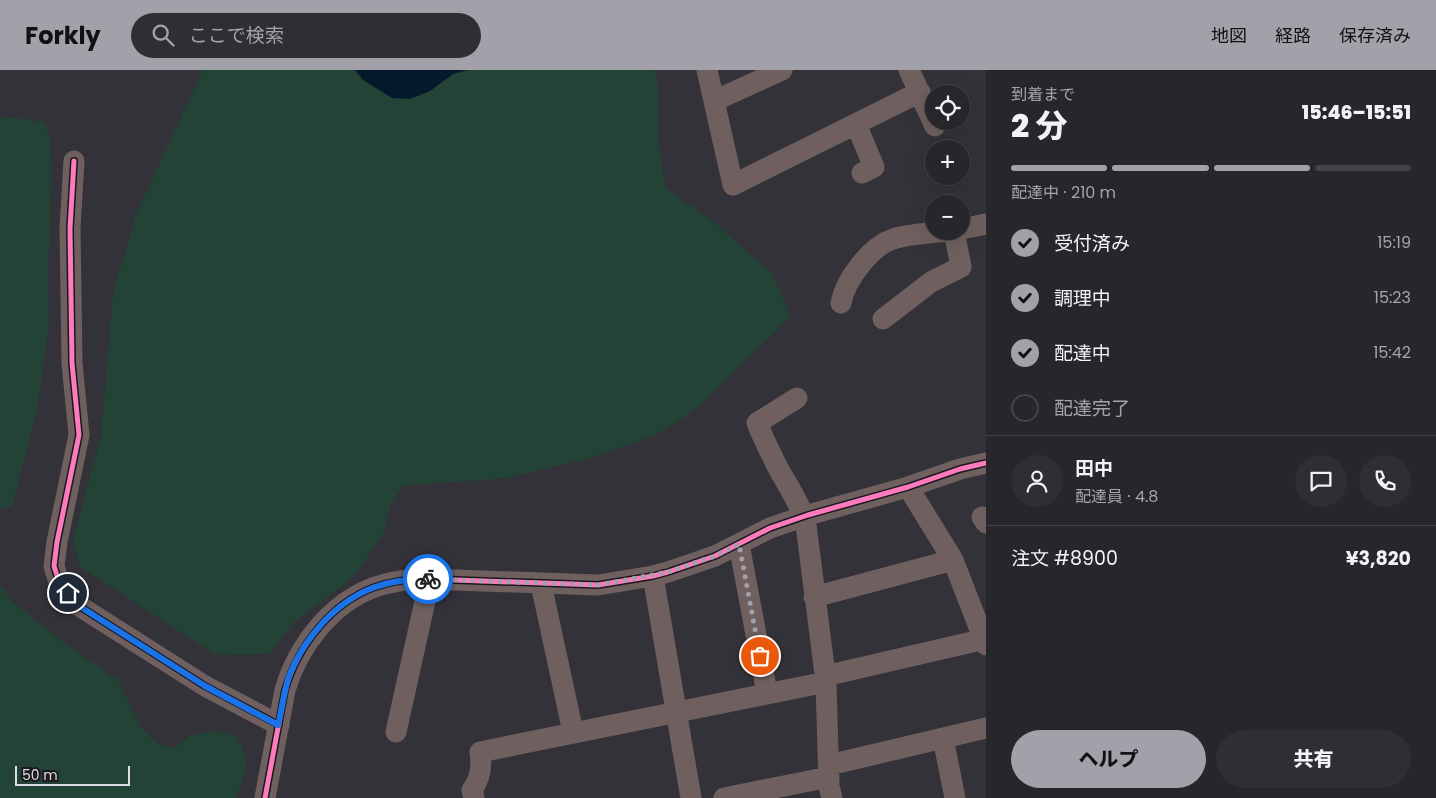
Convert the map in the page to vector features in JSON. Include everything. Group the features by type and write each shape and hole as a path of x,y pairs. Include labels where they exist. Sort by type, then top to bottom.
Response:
{"street":[{"path":"708,70 733,185 920,92"},
{"path":"714,101 782,70"},
{"path":"909,70 925,103"},
{"path":"856,124 874,167"},
{"path":"74,161 70,228 72,363 79,435 57,542 54,566 59,582 76,604 205,686 278,725"},
{"path":"970,227 986,224"},
{"path":"841,303 845,288 856,271 866,258 885,242 894,238 925,234"},
{"path":"883,319 931,282 961,267 956,240"},
{"path":"797,398 757,423 776,465 804,516 826,679 829,771 832,798"},
{"path":"265,798 278,725 290,676 299,657 327,617 354,598 375,587 406,580 428,579 598,585 653,576 692,564 739,544 770,528 804,516 908,487 960,469 986,463"},
{"path":"474,798 472,790 478,782 482,764 480,752 767,693 985,642 953,560 908,487"},
{"path":"739,544 767,693"},
{"path":"814,597 953,560"},
{"path":"653,576 691,798"},
{"path":"396,732 427,592 428,579"},
{"path":"541,584 573,732"},
{"path":"724,798 829,771 942,738 986,728"},
{"path":"942,738 955,798"}],"green space":[{"path":"203,70 355,70 363,80 430,91 453,74 468,70 654,70 657,77 659,146 665,188 710,219 771,272 791,316 695,410 656,435 587,459 507,478 403,486 390,505 383,534 359,569 343,585 293,623 270,654 216,655 80,567 73,541 101,437 113,294 137,212"},
{"path":"0,116 44,122 50,138 52,167 48,278 49,325 37,410 12,506 0,510"},
{"path":"0,583 11,600 79,654 118,680 140,726 156,743 174,748 190,736 212,731 236,736 244,752 246,765 238,794 235,798 0,798"}],"water":[{"path":"355,70 468,70 453,74 430,91 410,99 392,98 363,80"}],"cycle path":[{"path":"74,161 70,228 72,363 79,435 57,542 54,566 59,582 76,604 205,686 279,725"},
{"path":"265,798 285,690 298,658 318,628 344,604 359,594 381,585 415,579 598,585 653,576 715,556 770,528 808,515 908,487 960,469 986,463"}],"way so far":[{"path":"428,579 598,585 668,572 715,556 739,544 760,656"}],"route":[{"path":"68,593 76,604 177,669 278,725 285,690 290,676 312,636 327,617 354,598 375,587 406,580 428,579"}]}
